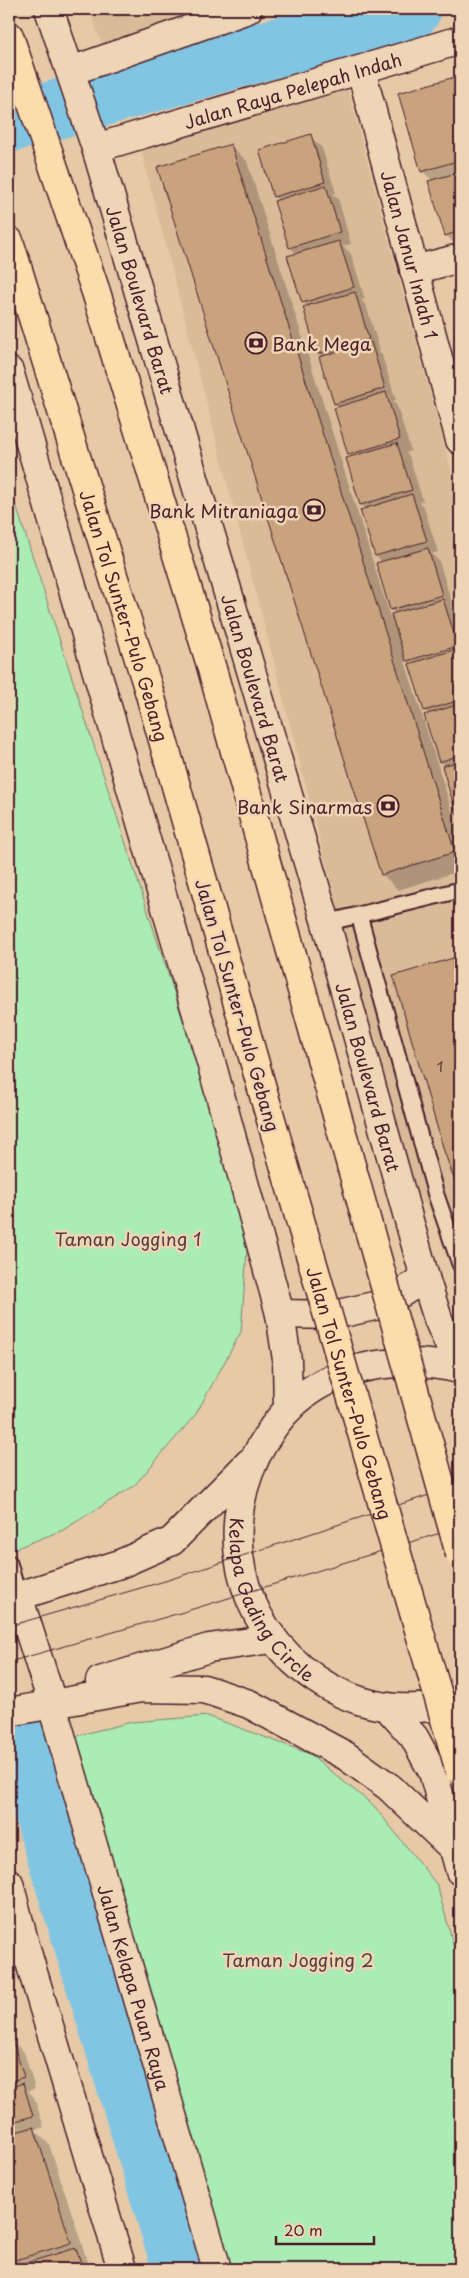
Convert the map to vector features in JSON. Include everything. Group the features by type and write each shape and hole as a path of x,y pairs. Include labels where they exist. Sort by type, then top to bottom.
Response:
{"highway":[{"path":"9,36 96,292 210,662 460,1554"},
{"name":"Jalan Tol Sunter–Pulo Gebang","path":"9,241 149,691 262,1090 460,1771"}],"main road":[{"name":"Jalan Boulevard Barat","path":"49,9 94,144 326,923 425,1278 438,1319 460,1369"},
{"path":"74,81 248,9"},
{"name":"Jalan Raya Pelepah Indah","path":"94,144 125,140 460,40"},
{"name":"Jalan Janur Indah 1","path":"361,70 460,440"},
{"path":"414,270 460,258"},
{"path":"9,371 208,1052 280,1314 287,1360 288,1409"},
{"path":"280,1314 334,1315 383,1304 425,1278"},
{"name":"Kelapa Gading Circle","path":"460,1369 433,1363 406,1361 367,1366 316,1388 288,1409 272,1428 253,1459 239,1504 237,1551 248,1597 271,1638 297,1667 330,1689 366,1703 388,1708 422,1709 460,1701"},
{"path":"13,1598 120,1564 172,1541 253,1459"},
{"name":"Jalan Kelapa Puan Raya","path":"13,1598 46,1699 217,2269"},
{"path":"9,1712 209,1648 271,1638"},
{"path":"9,1705 141,1688 204,1689 249,1704 346,1756 389,1787 457,1860"},
{"path":"388,1708 414,1737 433,1772 457,1860"},
{"path":"433,1772 460,1745"},
{"path":"9,1883 17,1951 122,2269"}],"lane":[{"path":"326,923 460,890"},
{"path":"359,915 436,1194 460,1264"},
{"path":"9,1563 13,1598"}],"shaded area":[{"path":"89,9 229,9 103,47"},
{"path":"344,75 460,502 460,1252 409,1183 137,135"},
{"path":"9,1797 20,1840 9,1843"}],"green space":[{"name":"Taman Jogging 1","path":"9,484 249,1223 241,1332 196,1414 134,1486 63,1530 9,1551"},
{"name":"Taman Jogging 2","path":"208,1716 310,1754 374,1806 437,1885 460,1969 460,2269 228,2269 75,1736 132,1722"}],"building":[{"path":"455,77 460,94 460,160 421,172 398,93"},
{"path":"311,134 325,182 273,197 259,150"},
{"path":"231,144 455,852 381,875 157,167"},
{"path":"460,172 460,231 445,236 428,181"},
{"path":"326,185 340,232 289,248 274,201"},
{"path":"339,241 354,287 302,303 287,256"},
{"path":"355,292 369,339 317,354 303,307"},
{"path":"371,342 385,388 334,404 319,357"},
{"path":"386,392 400,439 348,455 334,408"},
{"path":"397,443 412,490 360,505 346,458"},
{"path":"412,494 427,541 375,556 360,510"},
{"path":"428,548 442,595 390,610 376,563"},
{"path":"443,599 458,646 406,661 391,614"},
{"path":"460,648 460,700 424,711 409,664"},
{"path":"460,704 460,755 439,762 424,715"},
{"path":"460,761 460,812 456,813 442,766"},
{"path":"460,956 460,1194 445,1154 393,976"},
{"path":"12,2039 24,2077 9,2082 9,2040"},
{"path":"23,2083 33,2116 9,2123 9,2088"},
{"path":"34,2127 71,2243 9,2262 9,2134"},
{"path":"76,2248 83,2269 9,2269 9,2268"}],"waterway":[{"path":"9,123 412,9"},
{"path":"21,1739 182,2269"}],"tram line":[{"path":"9,1626 165,1581 460,1485"},
{"path":"9,1662 180,1613 460,1527"}],"place":[{"name":"Bank Mega","path":"256,343"},
{"name":"Bank Mitraniaga","path":"314,510"},
{"name":"Bank Sinarmas","path":"388,806"}]}
